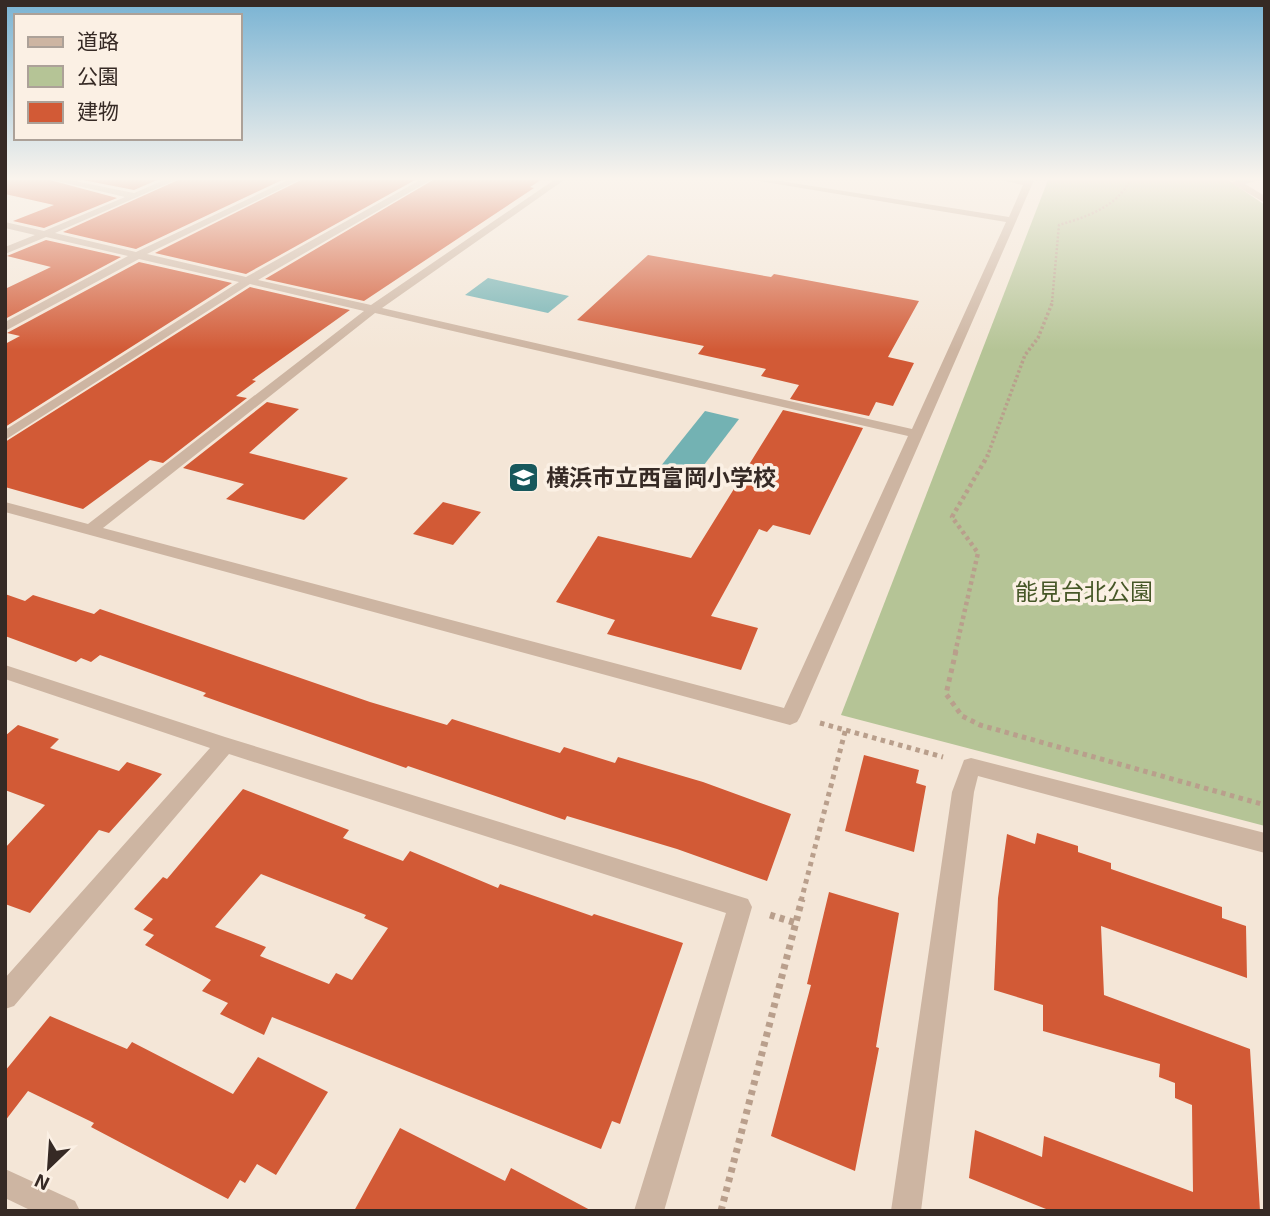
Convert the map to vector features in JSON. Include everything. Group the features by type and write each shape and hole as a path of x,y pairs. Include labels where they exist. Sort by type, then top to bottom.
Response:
{"street":[{"path":"5,251 39,237"},
{"path":"58,237 917,434"},
{"path":"5,327 176,237"},
{"path":"5,436 249,280 326,237"},
{"path":"89,531 373,309 478,237"},
{"path":"5,507 790,717 1004,237"},
{"path":"5,672 225,745 740,907 649,1211"},
{"path":"5,997 225,745"},
{"path":"906,1211 963,792 971,766 1265,843"},
{"path":"5,1183 65,1211"}],"path":[{"path":"1058,237 1054,298 1038,338 1025,355 991,449 951,517 978,553 946,694 962,716 980,724 1265,805"},
{"path":"790,717 846,728 971,766"},
{"path":"721,1211 846,728"}],"green space":[{"name":"能見台北公園","path":"1026,237 1265,237 1265,826 841,715"}],"water":[{"path":"488,278 569,296 548,313 465,295"},
{"path":"705,411 739,419 691,482 656,472"}],"building":[{"path":"83,237 162,237 136,249"},
{"path":"188,237 313,237 246,274 155,253"},
{"path":"337,237 461,237 364,301 265,279"},
{"path":"46,240 121,257 5,319 5,289 51,267 7,256"},
{"path":"648,255 771,277 774,274 919,301 888,357 914,363 893,406 876,402 869,416 790,399 799,385 761,376 766,369 698,354 704,346 577,320"},
{"path":"139,262 232,283 5,427 5,344 20,336 7,333"},
{"path":"250,287 350,310 252,380 256,381 236,396 247,398 163,463 150,460 83,509 5,487 5,442"},
{"path":"267,402 299,409 249,453 348,478 304,520 226,499 244,484 183,468"},
{"path":"783,410 863,428 810,535 773,525 767,532 759,529 711,616 758,628 741,670 607,634 615,620 556,602 598,536 691,558"},
{"path":"443,502 481,512 453,545 413,534"},
{"path":"5,594 25,601 33,595 94,614 100,609 370,702 447,725 452,719 560,753 564,747 615,763 618,757 703,782 791,814 767,881 677,849 567,816 565,820 408,766 406,768 203,696 206,693 100,655 91,662 81,658 76,662 5,636"},
{"path":"18,725 59,739 50,748 119,771 127,762 162,774 109,833 99,830 30,913 5,904 5,848 45,805 5,790 5,736"},
{"path":"864,755 919,770 916,783 926,786 914,852 845,831"},
{"path":"243,789 349,830 343,838 403,861 410,851 498,888 500,884 592,916 594,914 683,943 620,1124 612,1121 601,1149 272,1017 264,1035 220,1014 228,1003 202,991 211,980 145,945 154,935 143,930 153,919 134,909 163,877 167,879","holes":["261,874 366,915 364,918 388,928 352,980 336,973 329,984 260,956 266,947 215,927"]},
{"path":"1037,833 1078,846 1078,852 1111,863 1111,869 1222,907 1222,918 1246,926 1247,978 1101,926 1104,995 1250,1049 1260,1211 1051,1211 969,1178 975,1130 1042,1157 1044,1136 1193,1192 1192,1105 1175,1098 1175,1083 1159,1077 1160,1064 1043,1031 1043,1005 994,990 998,898 1007,834 1035,844"},
{"path":"829,892 899,913 876,1047 879,1048 855,1171 771,1136 811,985 807,984"},
{"path":"50,1016 127,1049 132,1042 233,1094 258,1057 328,1092 276,1175 257,1164 245,1183 240,1180 228,1199 91,1127 94,1123 28,1091 5,1121 5,1071"},
{"path":"400,1128 505,1181 511,1168 592,1211 354,1211"}],"place":[{"name":"横浜市立西富岡小学校","path":"523,477"}]}
